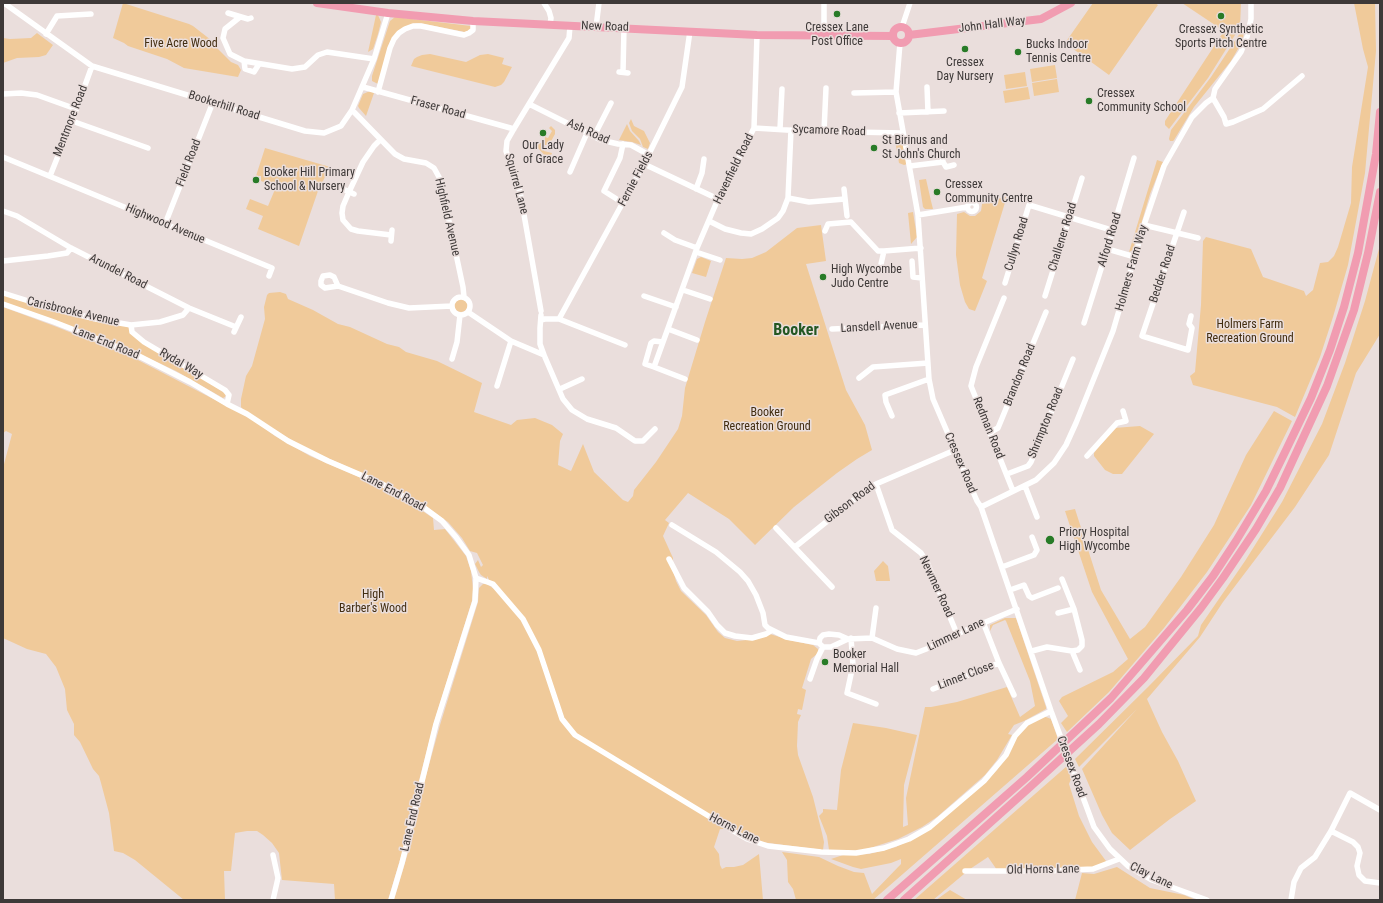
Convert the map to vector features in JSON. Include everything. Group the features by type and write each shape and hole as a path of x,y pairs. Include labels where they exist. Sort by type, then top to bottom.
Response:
{"highway":[{"name":"New Road","path":"317,3 388,13 473,21 758,35 893,36"},
{"name":"John Hall Way","path":"909,35 1041,19 1071,3"},
{"path":"902,27 906,29 909,35 906,41 900,43 894,40 893,36 895,31 902,27"},
{"path":"887,900 1027,777 1111,698 1187,610 1213,576 1236,541 1266,491 1311,398 1330,350 1344,307 1358,253 1376,154 1380,112"},
{"path":"904,900 1099,724 1144,678 1201,608 1256,529 1280,488 1327,386 1354,310 1368,254 1380,192"}],"street":[{"path":"544,3 551,18 550,25"},
{"path":"596,27 599,3"},
{"path":"824,3 824,36"},
{"path":"902,27 910,3"},
{"name":"Holmers Farm Way","path":"981,507 1036,480 1054,463 1066,445 1114,331 1134,257 1168,158 1192,117 1206,102 1213,98 1215,89 1241,52 1247,37 1251,19 1251,3"},
{"name":"Bookerhill Road","path":"6,4 92,66 305,131 324,133 341,126 352,110 374,59 388,13"},
{"path":"228,13 248,19 251,18"},
{"path":"46,34 57,16 91,14"},
{"path":"240,17 225,29 223,38 230,54 244,61 292,69 305,67 318,55 328,52 374,59"},
{"path":"378,92 390,48 394,39 399,33 413,26 421,26 464,35 473,30 473,21"},
{"name":"Squirrel Lane","path":"570,26 569,38 507,141 506,151 520,192 541,315 540,344 563,399 572,410 587,419 616,428 635,441 643,441 655,429"},
{"path":"623,73 624,28"},
{"name":"Fernie Fields","path":"560,319 649,155 682,87 690,32"},
{"name":"Havenfield Road","path":"654,368 696,250 718,199 754,128 758,35"},
{"name":"Cressex Road","path":"900,43 896,92 902,133 910,166 918,215 929,379 934,399 977,501 981,507 1017,608 1051,711 1094,827 1119,859"},
{"path":"244,61 245,69 254,72 259,64"},
{"name":"Mentmore Road","path":"50,176 92,66"},
{"path":"1213,98 1224,116 1226,124 1242,120 1263,110 1302,76"},
{"name":"Fraser Road","path":"362,87 514,129"},
{"path":"927,87 928,112"},
{"name":"Sycamore Road","path":"780,129 782,88"},
{"path":"824,131 826,88"},
{"path":"854,92 896,92"},
{"path":"3,94 22,93 38,95 76,109"},
{"name":"Field Road","path":"165,224 213,102"},
{"path":"594,136 611,103"},
{"name":"Ash Road","path":"529,104 602,140 618,144 631,145 649,155"},
{"name":"Highfield Avenue","path":"352,110 395,154 404,158 426,163 434,168 439,177 464,297"},
{"path":"899,113 944,111"},
{"path":"72,121 148,148"},
{"name":"Sycamore Road","path":"754,128 902,133"},
{"path":"709,221 725,230 751,234 762,229 778,218 783,211 788,198 791,130"},
{"path":"570,172 588,133"},
{"path":"380,140 362,162 343,206 342,213 343,220 351,229 392,235"},
{"path":"623,144 620,158 604,191 623,202"},
{"path":"942,152 943,162 946,167 954,165"},
{"name":"Highwood Avenue","path":"3,157 272,268 269,276"},
{"name":"Alford Road","path":"1084,323 1107,250 1109,248 1111,231 1134,158"},
{"path":"696,189 702,173 704,159"},
{"path":"910,166 943,162"},
{"path":"644,164 718,199"},
{"name":"Challener Road","path":"1045,296 1082,178"},
{"path":"844,189 847,216"},
{"path":"788,198 809,202 845,199"},
{"name":"Cullyn Road","path":"1005,283 1029,204 1069,216"},
{"path":"918,215 967,207"},
{"name":"Arundel Road","path":"3,211 17,216 71,248 235,330 240,317"},
{"name":"Bedder Road","path":"1184,212 1142,336 1190,351 1192,328 1189,324 1191,316"},
{"path":"1069,216 1111,231"},
{"path":"825,231 828,224 850,222 858,228 878,251 921,248"},
{"path":"1144,225 1198,238"},
{"path":"664,234 720,260"},
{"path":"3,261 67,253 71,248"},
{"path":"1109,248 1134,257"},
{"path":"881,264 884,251"},
{"path":"912,261 914,277 922,278"},
{"path":"338,286 388,303 410,308 452,306"},
{"path":"683,290 710,299"},
{"name":"Carisbrooke Avenue","path":"3,293 88,318 130,325 160,322 183,315 189,308"},
{"path":"644,296 676,307"},
{"path":"457,297 464,297 468,299 470,303 468,312 460,315 454,312 452,306 457,297"},
{"name":"Redman Road","path":"1004,298 976,367 971,386 1013,491"},
{"name":"Lane End Road","path":"3,304 131,352 190,382 247,414 288,441 328,461 382,484 424,507 442,522 456,537 469,555 476,578 475,596 470,617 436,724 402,863 391,900"},
{"path":"468,312 511,341 538,351 544,355"},
{"name":"Brandon Road","path":"989,433 998,428 1046,312"},
{"path":"452,359 457,342 460,315"},
{"path":"541,315 545,319 560,319 626,345"},
{"name":"Lansdell Avenue","path":"832,329 925,324"},
{"name":"Rydal Way","path":"130,325 132,332 144,342 225,390 229,395 227,404"},
{"path":"668,329 697,340"},
{"path":"498,385 511,341"},
{"path":"662,342 654,341 651,343 645,364 685,379"},
{"name":"Shrimpton Road","path":"1007,474 1028,466 1031,462 1072,359"},
{"path":"859,378 873,367 928,363"},
{"path":"560,389 582,379"},
{"path":"892,416 886,402 886,395 929,379"},
{"path":"1087,456 1117,423 1126,421 1123,411"},
{"name":"Gibson Road","path":"795,547 876,484 955,450"},
{"name":"Newmer Road","path":"876,484 892,530 921,553 927,562 957,634"},
{"path":"1025,486 1037,517"},
{"path":"672,525 716,552 740,572 748,581 756,595 763,612 765,625 771,630 786,637 831,647 850,638 853,665 847,693 876,704"},
{"path":"776,528 832,588"},
{"path":"1002,567 1034,555 1037,550 1032,537"},
{"path":"669,559 684,588 725,632 735,636 752,638 766,634 771,630"},
{"name":"Horns Lane","path":"476,578 494,584 523,619 539,650 562,719 575,734 747,839 768,846 821,852 856,853 884,848 909,839 930,826 984,781 1006,755 1015,736 1026,723 1051,711"},
{"path":"1032,652 1047,647 1072,651 1081,648 1082,643 1074,609 1062,580"},
{"path":"1010,590 1024,585 1029,596 1032,598 1058,588"},
{"path":"872,638 876,608"},
{"name":"Limmer Lane","path":"821,645 821,637 829,634 850,638 872,638 897,649 916,653 1017,608"},
{"path":"1058,612 1074,609"},
{"path":"984,622 999,663 1014,695"},
{"path":"810,679 821,645"},
{"path":"1072,651 1080,670"},
{"name":"Linnet Close","path":"932,689 999,663"},
{"path":"1291,900 1294,882 1301,868 1315,857 1331,831 1350,793 1380,810"},
{"path":"1331,831 1353,842 1358,847 1360,853 1357,866 1359,875 1365,881 1380,883"},
{"path":"273,855 278,878 273,900"},
{"name":"Old Horns Lane","path":"965,871 1046,871 1093,869 1119,859"},
{"name":"Clay Lane","path":"1119,859 1152,880 1206,900"}],"green space":[{"name":"Five Acre Wood","path":"123,3 193,26 211,40 231,62 238,65 241,70 238,77 184,68 167,59 128,46 113,38"},
{"path":"1093,3 1155,3 1158,5 1109,75 1065,43"},
{"path":"1182,3 1241,3 1240,27 1208,78 1169,129 1165,125 1165,121 1224,31"},
{"name":"Holmers Farm Recreation Ground","path":"1354,3 1375,3 1376,51 1365,173 1348,265 1320,357 1295,417 1277,407 1193,385 1190,376 1195,372 1201,305 1203,241 1206,237 1251,249 1263,277 1304,291 1306,296 1313,290 1320,263 1328,262 1334,256 1338,247 1351,203 1352,167 1368,67"},
{"path":"376,15 378,15 381,22 373,49 368,52"},
{"path":"395,17 471,26 471,30 465,32 419,23 412,24 399,30 394,36 378,84 372,81 372,76 390,21"},
{"path":"1244,27 1242,42 1231,61 1194,107 1174,140 1170,141 1171,130 1211,77"},
{"path":"37,33 53,45 46,55 39,57 17,58 3,63 3,38 31,38"},
{"path":"430,54 466,62 480,55 488,54 504,58 502,64 512,67 504,82 495,87 411,66 414,59 417,57"},
{"path":"1055,65 1057,78 1032,82 1030,69"},
{"path":"1025,72 1027,86 1006,89 1004,75"},
{"path":"1057,79 1059,92 1034,96 1032,83"},
{"path":"1028,87 1030,99 1005,103 1003,91"},
{"path":"370,91 374,93 366,116 358,106 363,94"},
{"path":"631,119 634,126 644,131 650,143 648,149 643,147 640,139 632,131 629,123"},
{"path":"627,124 630,131 641,145 619,140"},
{"path":"551,126 555,130 555,134 549,145 545,145 544,151 552,153 549,160 528,140 544,144 545,137 548,138 552,131 549,128"},
{"path":"894,134 902,138 907,164 904,165 899,163"},
{"path":"265,148 330,167 318,191 299,246 258,229 263,216 246,209 250,199 268,206 276,187 261,181 261,176 256,176"},
{"path":"1157,160 1163,162 1150,194 1133,250 1129,252"},
{"path":"926,179 933,209 925,209 923,207 919,180"},
{"path":"1007,196 982,278 987,281 975,311 969,309 965,302 960,285 956,255 957,214 964,212 970,216 975,216 981,211 982,204"},
{"path":"913,212 917,237 911,244 908,213"},
{"name":"Booker Recreation Ground","path":"821,225 826,261 806,264 846,390 865,425 872,450 837,473 794,507 755,545 729,519 688,493 665,520 669,523 663,536 673,558 672,567 681,591 706,615 718,632 725,638 737,641 770,634 813,645 818,649 818,653 811,659 802,688 806,690 802,710 798,709 797,714 801,715 798,722 797,746 798,755 813,797 822,833 824,842 823,850 761,842 727,829 720,829 714,847 719,854 722,869 726,867 743,865 759,854 763,900 394,900 410,846 416,812 440,725 478,602 479,588 483,584 487,584 494,589 487,576 487,579 481,575 475,564 478,560 481,567 483,565 477,553 470,551 462,538 448,522 424,505 395,488 303,447 244,411 241,407 241,399 246,376 252,366 265,319 264,307 267,295 269,293 280,292 286,294 288,299 313,310 338,324 350,327 387,344 399,347 406,352 437,361 482,383 474,412 511,425 517,420 535,418 552,425 563,434 560,441 558,465 571,471 583,444 594,472 623,500 628,502 633,496 634,490 656,462 678,429 682,416 685,388 726,258 752,258 766,252 797,228"},
{"path":"1380,245 1380,334 1356,373 1329,455 1295,507 1223,602 1200,637 1147,699 1196,801 1130,850 1112,833 1102,815 1082,769 1137,709 1079,767 1075,759 1198,636 1201,625 1245,561 1282,502 1322,424 1345,363 1365,301"},
{"path":"701,257 711,261 706,277 692,273 697,259"},
{"path":"3,295 127,325 131,331 226,394 225,397 223,398 176,371 129,349 3,303"},
{"path":"458,298 464,298 468,302 468,308 464,312 458,312 454,308 454,302"},
{"name":"High Barber's Wood","path":"3,307 134,358 252,419 275,436 310,456 394,492 433,518 434,530 445,529 466,556 471,571 473,589 472,601 435,719 407,827 403,850 388,900 335,900 334,884 282,880 279,853 272,843 257,831 235,833 231,871 224,871 225,900 184,900 135,860 123,853 114,851 109,813 99,776 93,769 80,742 74,735 74,724 67,710 65,689 56,667 46,654 27,649 3,638 3,468 12,434 6,431 3,433"},
{"path":"1274,411 1292,421 1251,505 1207,572 1164,628 1109,692 1067,732 1061,723 1068,716 1059,701 1062,697 1113,672 1128,659 1092,592 1065,511 1075,509 1101,590 1130,639 1145,627 1181,577 1214,525 1246,455"},
{"path":"1140,426 1154,434 1122,474 1113,474 1105,470 1094,456 1094,453 1114,428"},
{"path":"883,561 888,566 890,581 876,581 874,571"},
{"path":"1005,618 1016,618 1046,709 1014,725 1008,734 1012,735 997,760 985,775 937,817 922,827 898,839 864,850 840,852 829,850 827,836 819,816 823,812 823,809 837,810 841,770 853,723 917,735 904,785 903,827 908,825 906,798 925,707 957,702 1007,687 1020,717 1035,706 1030,681 1006,621 1005,620 993,625 990,631 990,625"},
{"path":"1043,717 1051,719 1058,739 873,900 796,900 793,889 788,882 787,860 782,852 819,857 854,872 864,873 872,894 901,864 901,859 891,863 861,869 831,859 843,855 869,854 896,847 923,833 997,770 1015,738 1030,723"},
{"path":"1067,766 1071,779 1069,784 1079,816 1092,842 1106,861 1101,868 997,870 988,857 970,869 933,900 914,900"},
{"path":"1117,867 1150,888 1184,895 1196,900 1075,900 1082,873 1094,874"},
{"path":"950,890 967,900 936,900"}],"place":[{"name":"Cressex Lane Post Office","path":"837,14"},
{"name":"Cressex Synthetic Sports Pitch Centre","path":"1221,16"},
{"name":"Cressex Day Nursery","path":"965,49"},
{"name":"Bucks Indoor Tennis Centre","path":"1018,52"},
{"name":"Cressex Community School","path":"1089,101"},
{"name":"Our Lady of Grace","path":"543,133"},
{"name":"St Birinus and St John's Church","path":"874,148"},
{"name":"Booker Hill Primary School & Nursery","path":"256,180"},
{"name":"Cressex Community Centre","path":"937,192"},
{"name":"High Wycombe Judo Centre","path":"823,277"},
{"name":"Priory Hospital High Wycombe","path":"1050,540"},
{"name":"Booker Memorial Hall","path":"825,662"}],"district":[{"name":"Booker","path":"796,331"}]}
